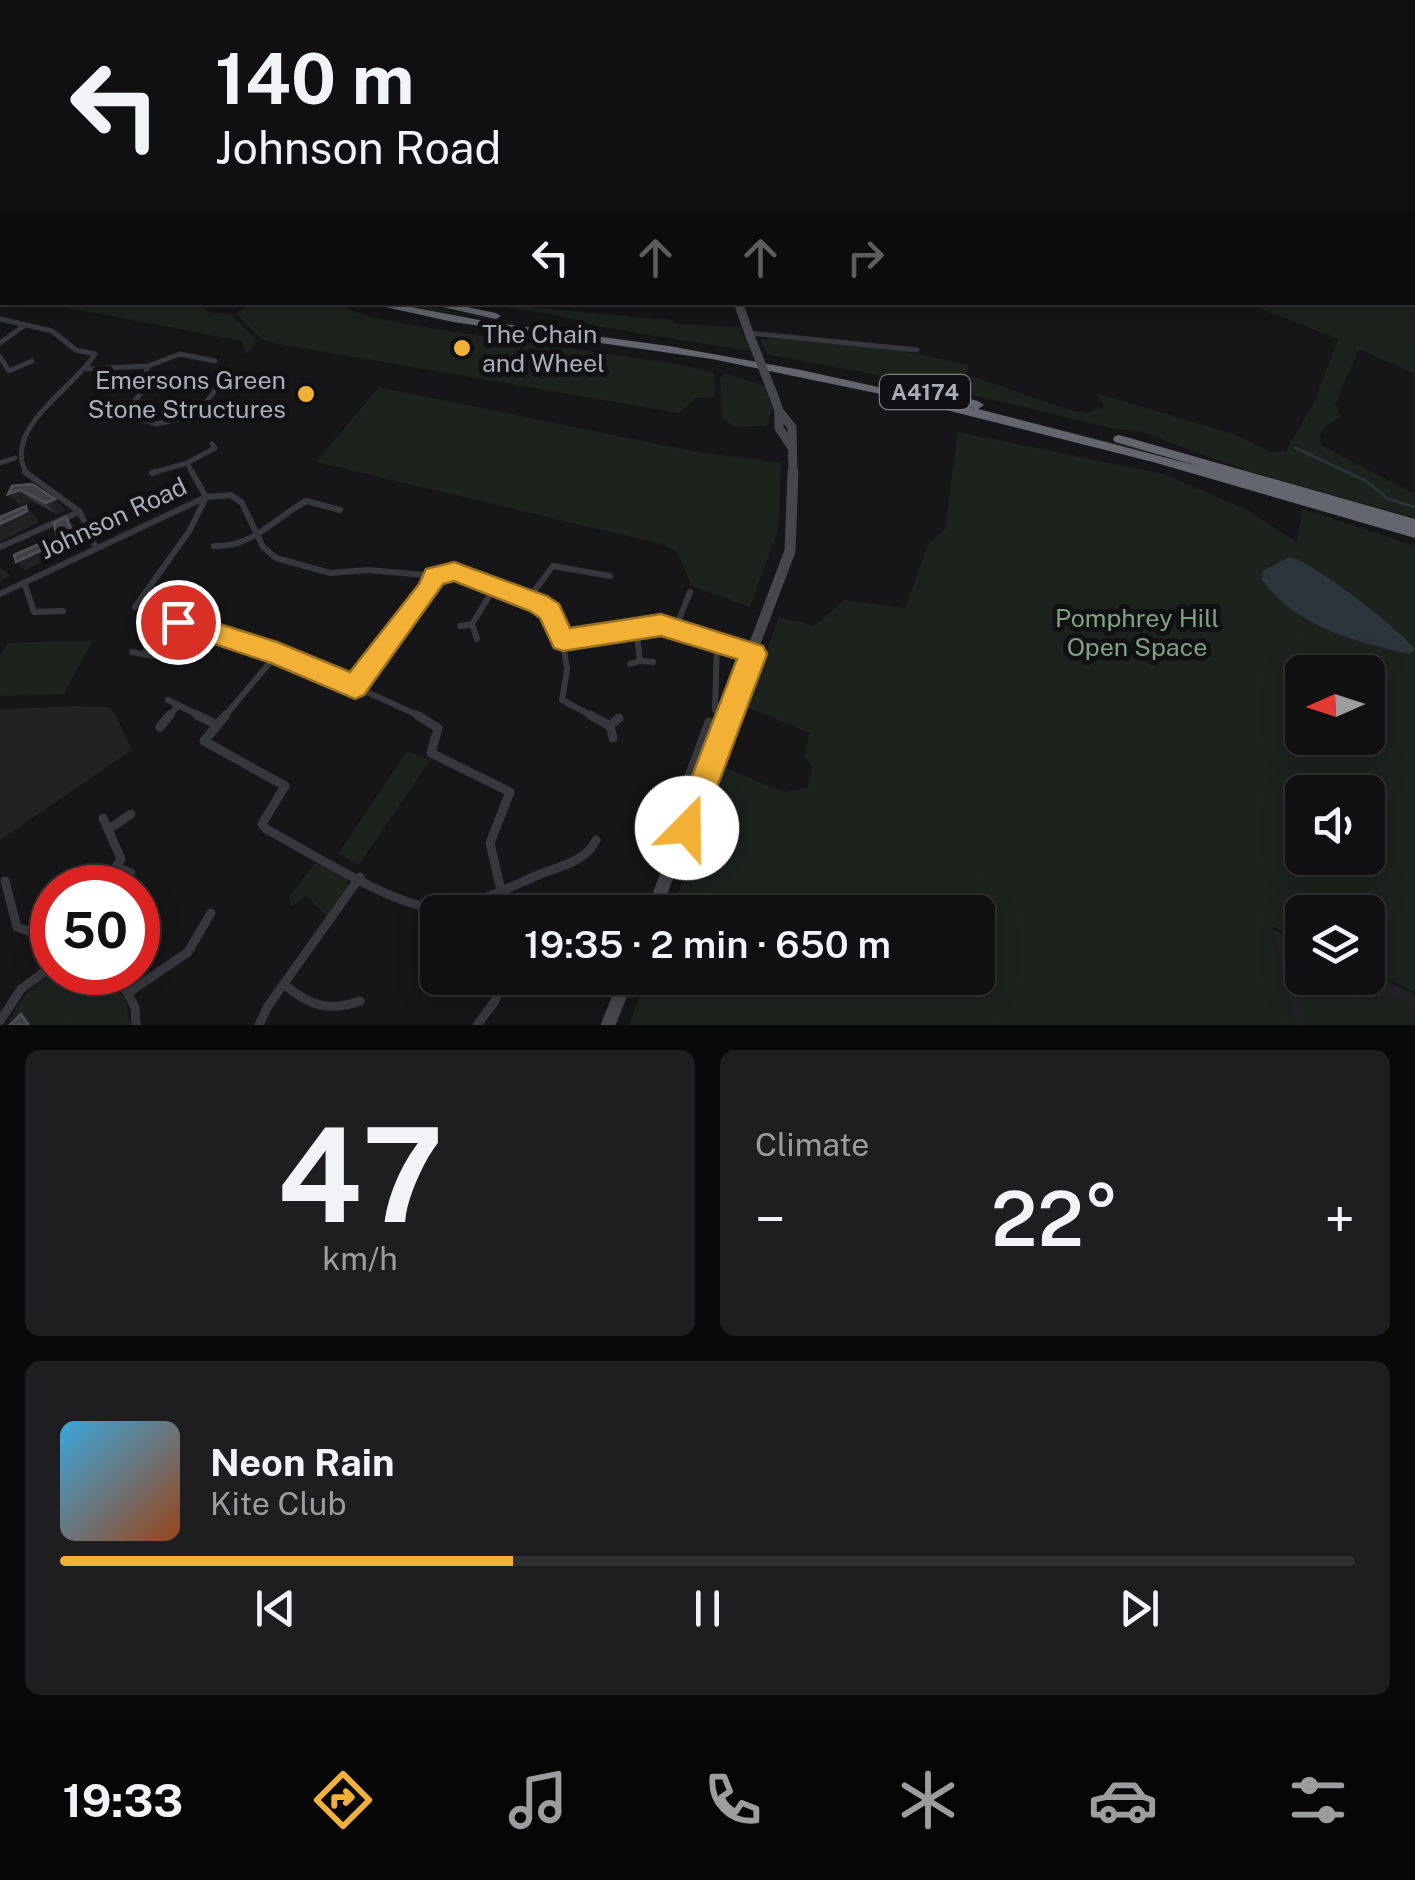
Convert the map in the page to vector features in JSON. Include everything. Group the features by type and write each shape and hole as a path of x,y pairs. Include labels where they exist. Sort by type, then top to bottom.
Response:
{"highway":[{"name":"A4174","path":"383,305 452,319 711,356 835,380 1120,448 1415,534"},
{"name":"A4174","path":"443,305 714,349 943,396 1170,452 1415,524"}],"main road":[{"path":"660,895 790,551 794,521 791,446 779,428 774,394 739,305"},
{"path":"608,1025 620,995"}],"street":[{"path":"0,318 66,335 76,350 92,352 86,369 26,432 15,458 18,474 80,512 96,548"},
{"path":"0,343 26,324"},
{"path":"749,334 917,350"},
{"path":"160,348 215,361"},
{"path":"86,369 148,366 170,352"},
{"path":"0,358 9,371 32,361"},
{"path":"116,420 140,394 148,366"},
{"path":"125,414 156,424 198,419 215,389"},
{"path":"152,472 187,463 216,449"},
{"path":"0,463 15,458"},
{"path":"135,608 190,530 206,496 187,463"},
{"name":"Johnson Road","path":"0,594 206,496 226,494 237,498 267,552 322,572 368,570 434,576 454,572 496,585 550,611 563,640"},
{"path":"214,546 224,548 258,535 306,501 340,510"},
{"path":"0,548 80,512"},
{"path":"528,598 553,566 610,576"},
{"path":"355,687 428,590 434,576"},
{"name":"Johnson Road","path":"24,582 34,612 64,611"},
{"path":"460,626 472,624 496,585"},
{"path":"676,628 690,592"},
{"path":"132,652 148,654 166,624 178,622 277,654 433,722 438,728 432,752 510,792 490,843 501,895"},
{"path":"472,624 477,639"},
{"path":"613,738 610,726 562,700 566,670 563,640 636,626 676,628 754,654"},
{"path":"636,626 640,660"},
{"path":"715,710 720,686 714,660 717,641"},
{"path":"277,654 206,735 206,746 285,786 265,817 262,824 266,830 408,902 432,908 454,906 500,892 582,858 596,840"},
{"path":"630,664 640,660 652,662"},
{"path":"168,700 215,724"},
{"path":"160,728 178,706"},
{"path":"610,726 619,718"},
{"path":"676,808 709,722"},
{"path":"691,771 707,777"},
{"path":"109,829 131,814"},
{"path":"103,818 121,859 117,865"},
{"path":"259,1025 268,1006 360,877"},
{"path":"5,881 16,928 30,932"},
{"path":"160,971 188,952 211,913"},
{"path":"0,1021 30,982"},
{"path":"285,986 306,1004 322,1010 360,1001"},
{"path":"128,995 136,1025"},
{"path":"477,1025 497,995"}],"shaded area":[{"path":"1289,557 1355,597 1415,650 1410,654 1348,638 1291,609 1262,579 1263,571"},
{"path":"107,707 115,714 132,750 0,840 0,709"},
{"path":"1262,924 1285,935 1285,995 1385,995 1385,981 1415,994 1415,1025 1290,1025"}],"green space":[{"path":"53,305 199,305 212,313 231,314 257,341 246,354 242,341"},
{"path":"251,305 338,305 363,315 423,327 677,364 714,373 715,397 696,398 679,413 279,344 261,339 235,313"},
{"path":"397,305 426,307 635,341"},
{"path":"495,305 740,327 750,351 590,325"},
{"path":"1251,305 1414,305 1415,374 1359,349 1335,404 1341,418 1326,425 1319,438 1322,446 1415,494 1415,518 1245,470 1139,431 1114,429 945,388 767,354 760,339 838,342 943,359 968,365 967,375 1073,411 1087,413 1104,407 1096,393 1233,434 1272,452 1286,451 1315,400 1338,339"},
{"path":"676,348 740,359 792,370"},
{"path":"725,373 765,386 772,408 767,426 734,427 722,418 720,378"},
{"path":"379,387 692,451 781,463 778,530 750,607 692,586 677,552 661,544 316,462"},
{"path":"887,389 1056,428 1213,468"},
{"name":"Pomphrey Hill Open Space","path":"958,432 1164,474 1247,510 1296,542 1303,509 1415,546 1415,992 1385,978 1385,895 1285,895 1285,932 1271,926 1285,979 1285,995 1289,995 1297,1025 629,1025 640,995 995,995 995,895 677,895 726,768 785,792 808,787 812,767 804,755 810,733 746,707 779,617 814,626 845,600 905,608 928,544 945,529"},
{"path":"93,640 64,694 0,696 0,655 8,643"},
{"path":"407,751 430,760 359,865 338,854"},
{"path":"315,863 347,878 347,887 327,916 306,896 292,906 289,897"},
{"path":"30,990 30,995 122,995 131,1025 6,1025"},
{"path":"1295,995 1377,995 1408,1000 1415,1025 1304,1025"}],"building":[{"path":"32,484 55,499 46,503 20,490 8,494 12,486"},
{"path":"26,506 27,511 0,524 0,517"},
{"path":"66,517 72,531 57,538 54,523"},
{"path":"44,542 46,548 16,562 14,555"},
{"path":"21,1014 28,1024 10,1025"}],"waterway":[{"path":"1296,448 1366,481 1388,499 1415,507"}],"place":[{"name":"The Chain and Wheel","path":"462,348"},
{"name":"Emersons Green Stone Structures","path":"306,394"}],"route":[{"path":"178,622 201,626 355,687 428,590 434,576 454,572 538,603 550,611 563,640 661,625 742,649 754,654 687,828"}]}
